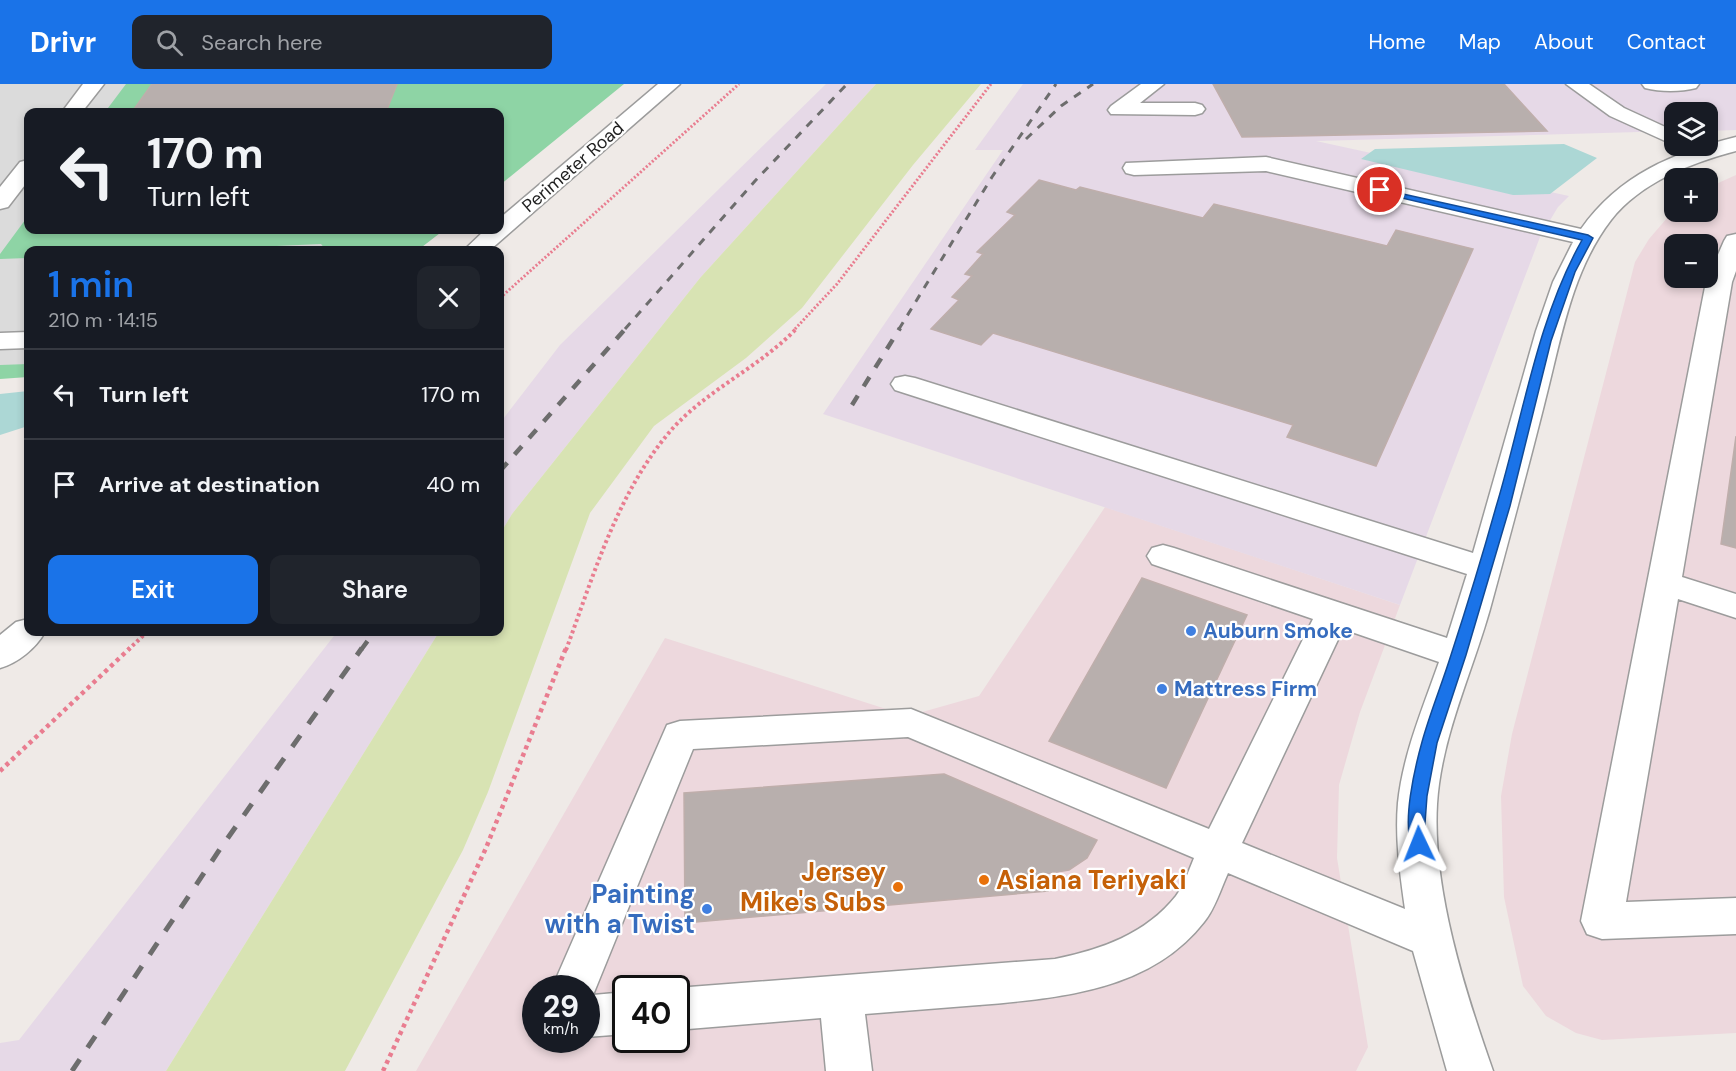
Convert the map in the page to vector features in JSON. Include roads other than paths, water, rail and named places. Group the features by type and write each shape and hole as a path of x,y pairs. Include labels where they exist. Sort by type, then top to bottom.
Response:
{"street":[{"path":"75,108 94,84"},
{"name":"Perimeter Road","path":"504,226 670,84"},
{"path":"1154,84 1118,110 1195,109"},
{"path":"1576,84 1617,112 1664,134"},
{"path":"1652,84 1689,84"},
{"path":"1718,146 1736,144"},
{"path":"1470,1071 1434,940 1422,886 1417,823 1419,796 1429,743 1485,568 1546,341 1569,272 1605,214 1628,193 1686,156"},
{"path":"1134,168 1266,164 1588,238"},
{"path":"4,193 24,170"},
{"name":"Perimeter Road","path":"481,246 495,234"},
{"path":"1736,241 1719,282 1602,921 1736,916"},
{"path":"0,341 24,339"},
{"path":"905,384 1485,568"},
{"path":"1163,556 1459,655"},
{"path":"1664,583 1736,606"},
{"path":"690,1008 1055,978 1090,973 1121,962 1150,946 1191,908 1333,613"},
{"path":"0,655 24,634"},
{"path":"579,975 680,735 911,723 1434,940"},
{"path":"841,996 849,1071"}],"water":[{"path":"1564,144 1597,158 1550,194 1513,195 1361,159 1375,149"},
{"path":"24,391 24,427 0,435 0,394"}],"railway":[{"path":"625,329 755,181 847,84"},
{"path":"899,329 992,177 1056,84"},
{"path":"1026,139 1061,106 1093,84"},
{"path":"504,466 626,328"},
{"path":"852,405 900,328"},
{"path":"361,650 371,636"},
{"path":"72,1071 220,849 362,648"}],"place":[{"name":"Auburn Smoke","path":"1191,631"},
{"name":"Mattress Firm","path":"1162,689"},
{"name":"Asiana Teriyaki","path":"984,880"},
{"name":"Jersey Mike's Subs","path":"898,887"},
{"name":"Painting with a Twist","path":"707,909"}]}
